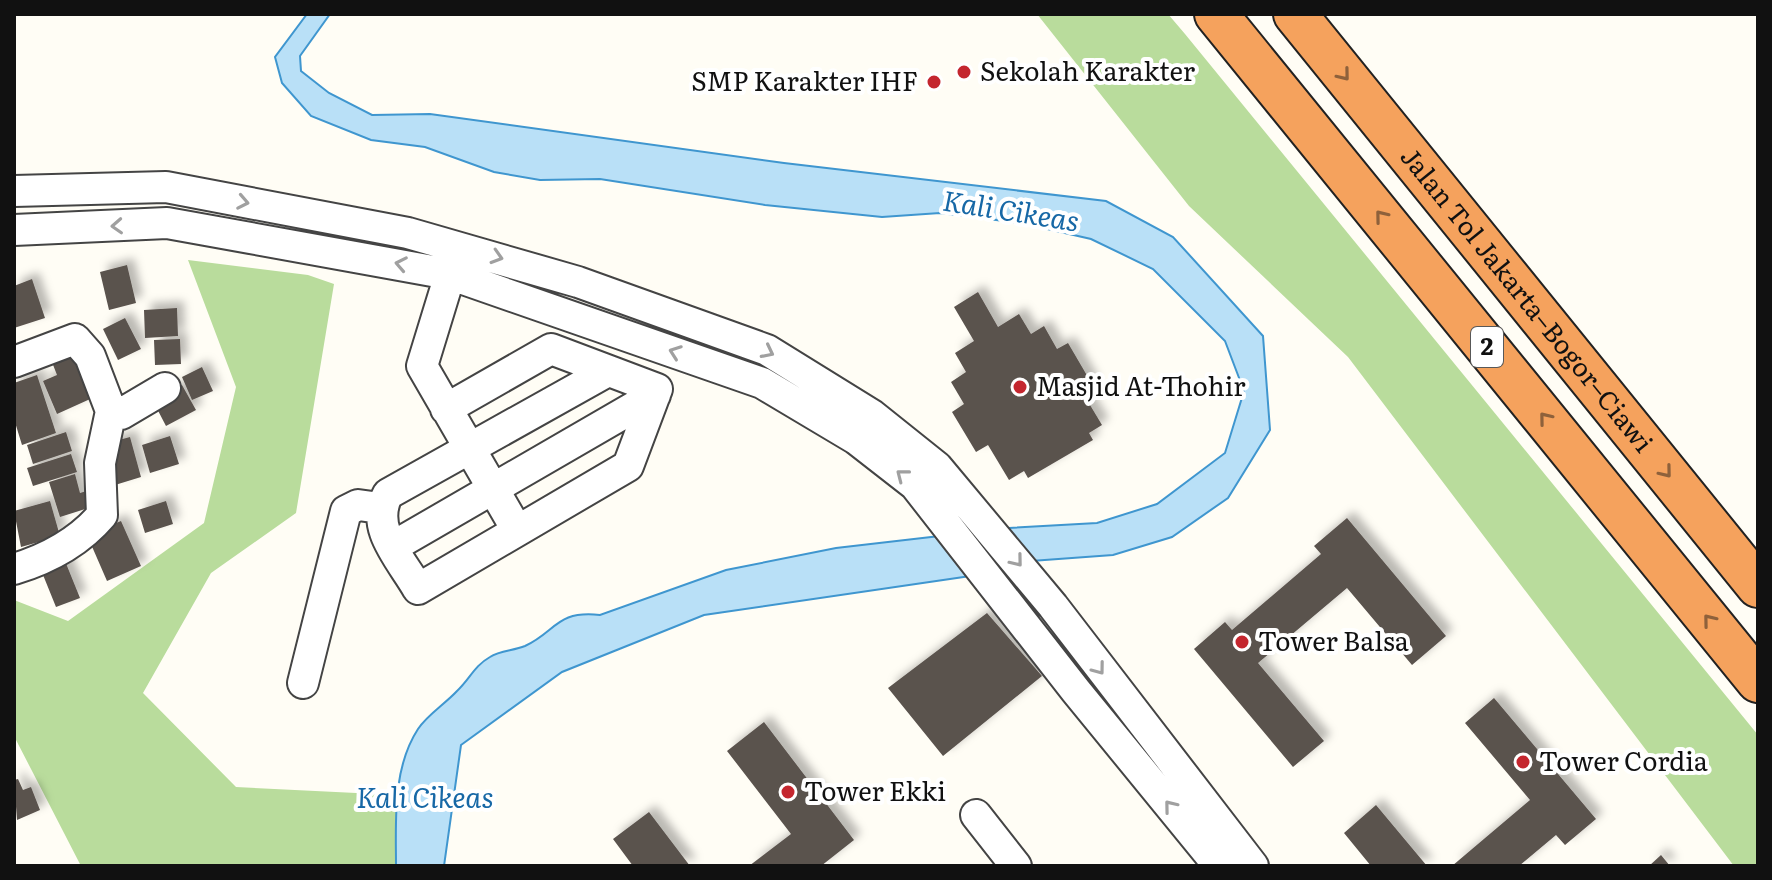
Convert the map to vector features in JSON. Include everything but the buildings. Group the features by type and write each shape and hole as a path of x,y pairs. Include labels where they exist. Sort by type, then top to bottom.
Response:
{"highway":[{"name":"2","path":"1216,14 1758,681"},
{"name":"Jalan Tol Jakarta–Bogor–Ciawi","path":"1295,14 1758,586"}],"street":[{"path":"14,191 166,187 460,245 578,282 767,350 872,415 937,467 981,517 1053,606 1209,853"},
{"path":"166,187 167,223"},
{"path":"14,230 167,223 449,274 762,383 856,439 903,475 954,532 1209,853 1253,866"},
{"path":"460,245 422,366 517,530"},
{"path":"576,316 578,282"},
{"path":"14,362 75,339 90,356 111,411 100,463 102,515 79,537 42,560 15,564"},
{"path":"446,409 551,349 657,389 628,466 418,589 380,527 380,508 388,494 608,371"},
{"path":"111,411 121,414 165,388"},
{"path":"394,546 655,395"},
{"path":"303,683 346,511 358,505 380,508"},
{"path":"976,815 1016,866"}],"green space":[{"path":"1037,14 1168,14 1185,34 1758,735 1758,866 1734,866 1348,357 1189,206"},
{"path":"188,260 308,275 334,284 296,513 211,573 143,693 236,787 397,795 396,866 81,866 14,736 14,600 68,621 204,523 236,387"}],"water":[{"name":"Kali Cikeas","path":"307,14 330,14 300,56 301,71 329,93 372,115 430,114 784,163 1106,201 1173,237 1263,336 1270,430 1228,498 1172,537 1113,555 1031,561 991,573 704,615 562,672 461,745 444,866 396,866 397,796 410,745 426,719 480,664 494,655 525,646 565,619 585,614 600,615 726,570 836,548 1009,528 1097,523 1157,504 1225,453 1244,391 1225,341 1153,269 1091,239 1021,223 940,213 882,217 765,205 600,179 540,180 494,172 425,147 371,140 311,116 282,83 275,57"}],"place":[{"name":"Sekolah Karakter","path":"964,72"},
{"name":"SMP Karakter IHF","path":"934,82"},
{"name":"Masjid At-Thohir","path":"1020,387"},
{"name":"Tower Balsa","path":"1242,642"},
{"name":"Tower Cordia","path":"1523,762"},
{"name":"Tower Ekki","path":"788,792"}]}
